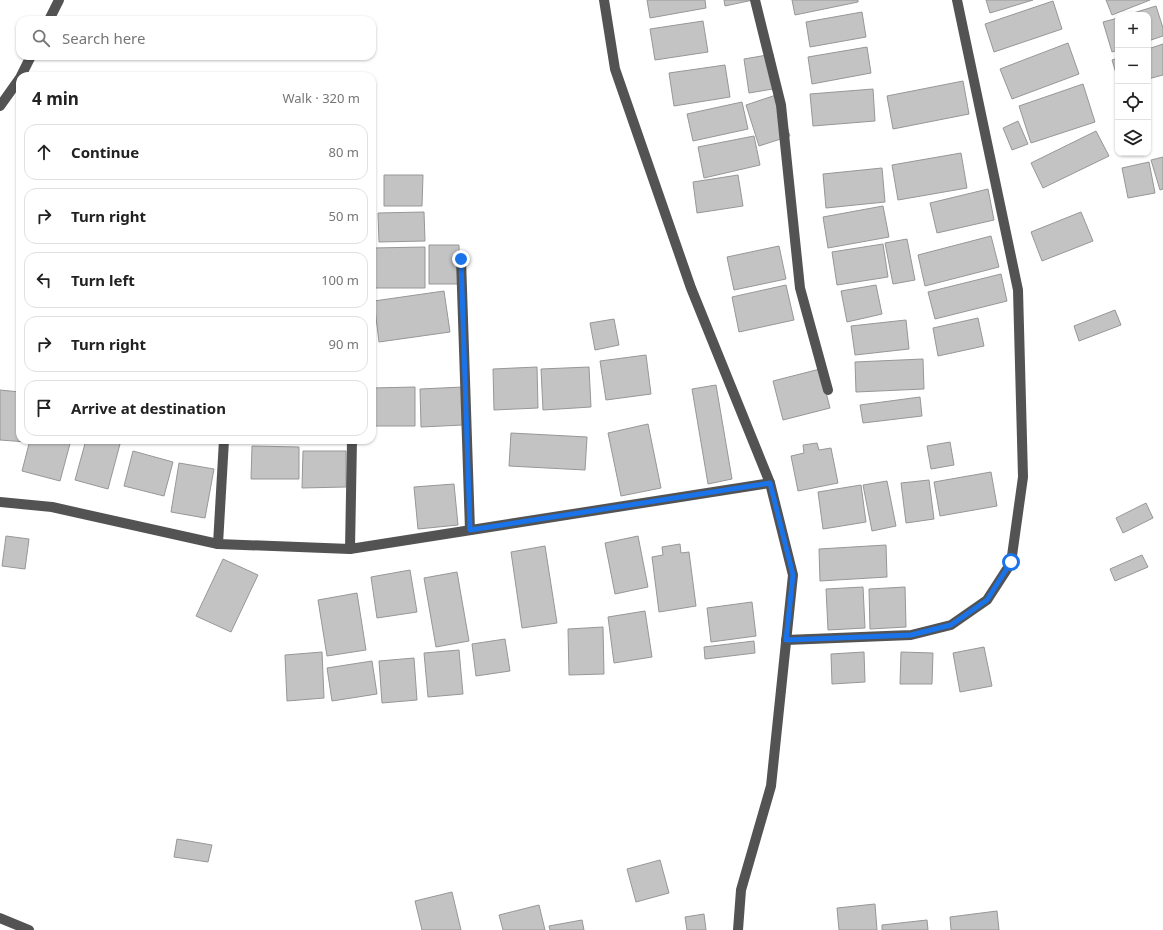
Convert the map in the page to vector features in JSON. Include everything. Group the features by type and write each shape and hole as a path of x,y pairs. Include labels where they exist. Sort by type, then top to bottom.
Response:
{"street":[{"path":"51,16 58,0"},
{"path":"604,0 615,69 691,288 770,483 793,575 772,786 741,890 738,930"},
{"path":"755,0 781,105 800,288 828,390"},
{"path":"786,640 911,635 951,625 987,600 1011,562 1022,477 1018,290 957,0"},
{"path":"23,72 29,60"},
{"path":"0,106 16,83"},
{"path":"461,259 470,530"},
{"path":"218,544 224,444"},
{"path":"350,549 352,444"},
{"path":"0,502 52,507 218,544 350,549 770,483"},
{"path":"0,918 29,930"}],"building":[{"path":"647,0 705,0 706,8 650,18"},
{"path":"724,0 753,0 725,6"},
{"path":"792,0 858,0 858,2 795,15"},
{"path":"986,0 1033,0 990,13"},
{"path":"1106,0 1150,0 1120,12 1115,12 1115,14 1112,15"},
{"path":"1053,1 1062,29 994,52 985,24"},
{"path":"1156,6 1163,28 1163,36 1151,40 1151,12 1137,12"},
{"path":"862,12 866,37 810,47 806,22"},
{"path":"1115,19 1115,51 1112,52 1103,22"},
{"path":"703,21 708,52 655,60 650,29"},
{"path":"1068,43 1079,74 1012,99 1000,69"},
{"path":"1163,44 1163,75 1151,78 1151,48"},
{"path":"867,47 871,73 812,84 808,57"},
{"path":"773,54 779,88 749,93 744,59"},
{"path":"1115,59 1115,70 1112,60"},
{"path":"725,65 730,97 674,106 669,73"},
{"path":"963,81 969,114 893,129 887,96"},
{"path":"1083,84 1095,122 1031,143 1019,106"},
{"path":"873,89 875,121 813,126 810,94"},
{"path":"776,95 790,136 759,146 746,105"},
{"path":"742,102 748,129 693,141 687,114"},
{"path":"1018,121 1028,144 1012,150 1003,128"},
{"path":"1096,131 1109,156 1043,188 1031,163"},
{"path":"754,136 760,165 704,178 698,147"},
{"path":"961,153 967,188 898,200 892,165"},
{"path":"1163,157 1163,189 1160,190 1151,160"},
{"path":"1149,162 1155,193 1128,198 1122,168"},
{"path":"882,168 885,202 826,208 823,174"},
{"path":"384,175 423,175 422,206 384,206"},
{"path":"738,175 743,206 697,213 693,182"},
{"path":"988,189 994,220 937,233 930,203"},
{"path":"883,206 889,237 828,248 823,217"},
{"path":"424,212 425,241 379,242 378,213"},
{"path":"1081,212 1093,241 1042,261 1031,232"},
{"path":"991,236 999,267 925,286 918,255"},
{"path":"907,239 915,280 893,284 885,243"},
{"path":"883,244 888,277 837,285 832,252"},
{"path":"429,245 459,245 460,284 429,284"},
{"path":"779,246 786,279 734,290 727,257"},
{"path":"425,247 425,288 376,288 376,248"},
{"path":"1001,274 1007,301 935,319 928,292"},
{"path":"786,285 794,320 739,332 732,297"},
{"path":"876,285 882,314 847,322 841,291"},
{"path":"444,291 450,332 379,342 376,317 376,301"},
{"path":"1115,310 1121,325 1079,341 1074,326"},
{"path":"978,318 984,346 938,356 933,328"},
{"path":"614,319 619,345 595,350 590,323"},
{"path":"906,320 909,349 855,355 851,326"},
{"path":"646,355 651,394 606,400 600,361"},
{"path":"923,359 924,389 856,392 855,362"},
{"path":"537,367 538,408 494,410 493,369"},
{"path":"589,367 591,407 543,410 541,369"},
{"path":"820,369 830,408 783,420 773,381"},
{"path":"716,385 732,479 708,484 692,389"},
{"path":"415,387 415,426 376,426 376,388"},
{"path":"463,387 463,425 421,427 420,389"},
{"path":"0,390 16,392 16,441 0,440"},
{"path":"920,397 922,416 863,423 860,405"},
{"path":"648,424 661,488 621,496 608,433"},
{"path":"511,433 587,437 585,470 509,466"},
{"path":"950,442 954,465 931,469 927,446"},
{"path":"817,443 819,450 831,448 838,483 798,491 791,456 804,453 803,445"},
{"path":"29,444 70,444 60,481 22,471"},
{"path":"85,444 120,444 108,489 75,480"},
{"path":"252,446 299,447 299,479 251,479"},
{"path":"133,451 173,462 164,496 124,486"},
{"path":"303,451 346,451 346,487 302,488"},
{"path":"179,463 214,469 205,518 171,512"},
{"path":"991,472 997,506 940,516 934,482"},
{"path":"929,480 934,519 906,523 901,483"},
{"path":"887,481 896,526 872,531 863,485"},
{"path":"454,484 458,525 418,529 414,487"},
{"path":"861,485 866,522 823,529 818,492"},
{"path":"1146,503 1153,518 1123,533 1116,518"},
{"path":"6,536 29,539 25,569 2,566"},
{"path":"638,536 648,587 615,594 605,543"},
{"path":"680,544 681,553 689,552 696,606 659,612 652,557 663,555 662,547"},
{"path":"886,545 887,577 820,581 819,549"},
{"path":"545,546 557,623 522,628 511,552"},
{"path":"1142,555 1148,567 1115,581 1110,569"},
{"path":"223,559 258,575 231,632 196,616"},
{"path":"410,570 417,612 377,618 371,577"},
{"path":"457,572 469,641 436,647 424,578"},
{"path":"863,587 865,628 828,630 826,589"},
{"path":"905,587 906,627 870,629 869,589"},
{"path":"357,593 366,650 327,656 318,600"},
{"path":"752,602 756,636 711,642 707,608"},
{"path":"645,611 652,657 614,663 608,617"},
{"path":"603,627 604,674 569,675 568,629"},
{"path":"505,639 510,671 476,676 472,644"},
{"path":"754,641 755,653 705,659 704,647"},
{"path":"984,647 992,686 960,692 953,653"},
{"path":"459,650 463,694 428,697 424,653"},
{"path":"322,652 324,698 287,701 285,655"},
{"path":"864,652 865,682 832,684 831,654"},
{"path":"901,652 933,653 932,684 900,684"},
{"path":"414,658 417,700 382,703 379,661"},
{"path":"372,661 377,694 332,701 327,668"},
{"path":"177,839 212,845 208,862 174,857"},
{"path":"660,860 669,893 636,902 627,869"},
{"path":"452,892 461,930 422,930 415,901"},
{"path":"875,904 877,930 839,930 837,908"},
{"path":"539,905 545,930 503,930 499,915"},
{"path":"997,911 999,930 951,930 950,917"},
{"path":"704,914 706,930 687,930 685,917"},
{"path":"582,920 584,930 550,930 549,926"},
{"path":"927,920 928,930 882,930 882,925"}],"route":[{"path":"461,259 470,530 770,483 793,575 786,640 911,635 951,625 987,600 1011,562"}]}
